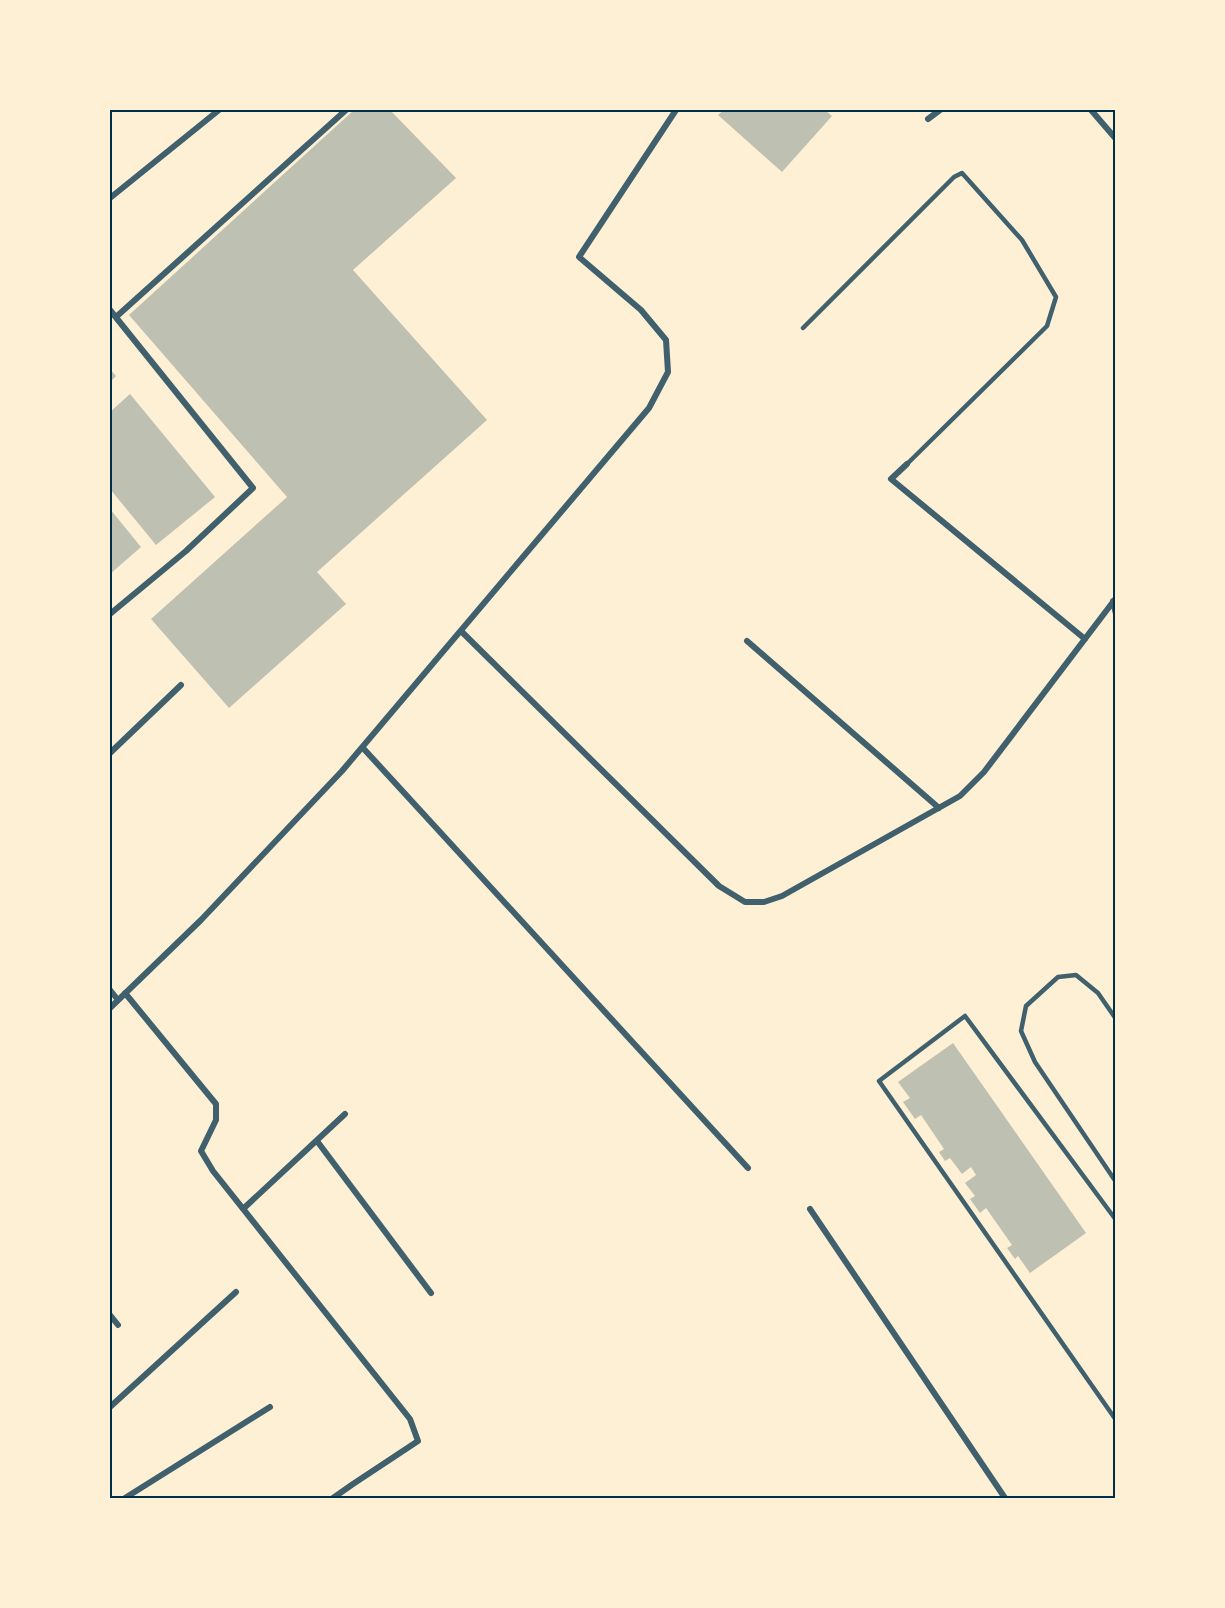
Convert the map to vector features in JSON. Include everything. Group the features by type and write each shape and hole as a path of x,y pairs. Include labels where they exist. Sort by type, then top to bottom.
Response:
{"street":[{"path":"110,198 219,110"},
{"path":"116,317 346,110"},
{"path":"110,1008 201,920 363,748 650,408 668,372 666,340 641,310 579,257 676,110"},
{"path":"927,119 940,110"},
{"path":"1091,110 1116,139"},
{"path":"110,310 254,488 186,551 110,614"},
{"path":"907,464 891,480 1084,639"},
{"path":"461,631 719,886 745,902 764,902 782,896 960,796 984,772 1115,601"},
{"path":"1115,601 1116,614"},
{"path":"747,641 939,808"},
{"path":"110,753 181,685"},
{"path":"363,748 748,1167"},
{"path":"110,990 118,1000"},
{"path":"125,993 216,1104 216,1120 201,1151 213,1171 410,1419 418,1441 333,1498"},
{"path":"243,1209 345,1114"},
{"path":"317,1141 430,1293"},
{"path":"810,1209 1005,1498"},
{"path":"110,1407 236,1292"},
{"path":"110,1315 118,1325"},
{"path":"124,1498 270,1407"}],"lane":[{"path":"803,328 954,177 962,173 1022,240 1056,297 1047,326 907,464"},
{"path":"1116,1019 1098,993 1076,975 1058,978 1026,1006 1021,1031 1035,1062 1116,1182"},
{"path":"1116,1220 965,1016 879,1080 1116,1420"}],"building":[{"path":"354,110 390,110 456,178 353,270 487,420 317,572 346,604 229,708 151,619 287,497 129,315"},
{"path":"724,110 825,110 832,116 782,172 718,115"},
{"path":"110,369 116,376 110,382"},
{"path":"130,394 215,497 156,545 110,489 110,412"},
{"path":"110,509 141,547 110,574"},
{"path":"953,1043 1086,1233 1030,1273 1018,1256 1015,1259 1007,1248 1012,1245 986,1208 980,1213 970,1199 975,1196 965,1183 976,1175 971,1167 962,1174 950,1158 945,1161 939,1152 944,1149 921,1115 915,1119 903,1102 910,1098 898,1082"}]}
